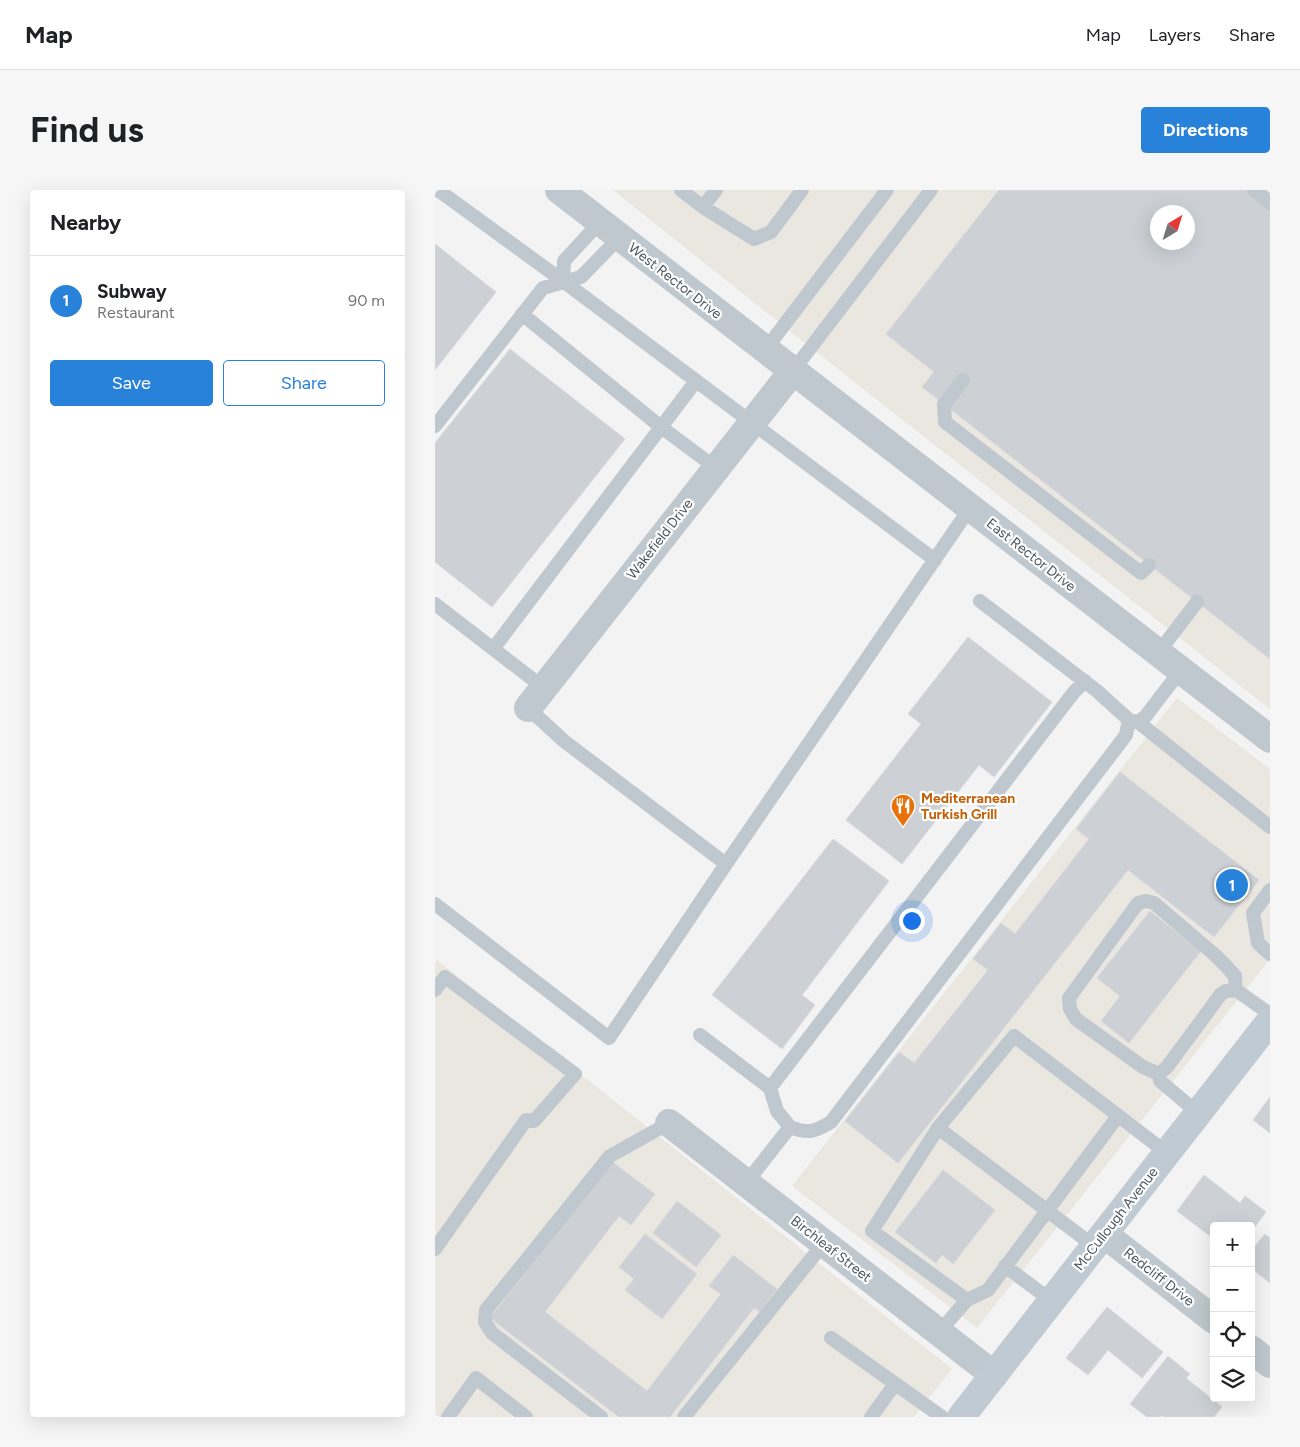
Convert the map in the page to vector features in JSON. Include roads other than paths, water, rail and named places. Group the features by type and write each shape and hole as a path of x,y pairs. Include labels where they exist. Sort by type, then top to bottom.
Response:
{"main road":[{"name":"McCullough Avenue","path":"961,1417 1270,1021"}],"street":[{"name":"West Rector Drive","path":"559,190 792,372"},
{"name":"Wakefield Drive","path":"536,698 792,372"},
{"name":"East Rector Drive","path":"792,372 1270,739"},
{"name":"Birchleaf Street","path":"669,1123 994,1375"},
{"name":"Redcliff Drive","path":"1099,1240 1210,1317"},
{"path":"1255,1352 1270,1364"}],"lane":[{"path":"438,190 563,281 935,560"},
{"path":"681,190 703,207 754,239 771,232 802,190"},
{"path":"703,207 716,190"},
{"path":"765,350 887,190"},
{"path":"792,372 931,190"},
{"path":"1254,190 1270,203"},
{"path":"563,281 564,261 609,230"},
{"path":"435,426 543,288 581,277 609,230"},
{"path":"522,314 661,427 716,468"},
{"path":"963,380 944,404 945,422 1141,573 1149,565"},
{"path":"493,648 696,382"},
{"path":"435,904 609,1038 970,508"},
{"path":"980,601 1270,827"},
{"path":"1158,653 1197,602"},
{"path":"435,604 493,648 536,698 564,742 726,864"},
{"path":"701,1035 770,1088 777,1111 790,1126 801,1131 815,1131 831,1122 1126,735 1134,721 1145,717 1181,670"},
{"path":"770,1088 1067,700 1085,681"},
{"path":"1270,890 1253,914 1258,943 1270,954"},
{"path":"1159,1074 1143,1067 1076,1019 1069,1009 1069,998 1138,903 1146,901 1154,904 1215,955 1235,976 1236,990"},
{"path":"435,990 445,977 575,1074 534,1121 526,1120 435,1249"},
{"path":"1159,1074 1167,1067 1221,994 1226,991 1236,990 1270,1014"},
{"path":"967,1300 872,1232 938,1128 1014,1036 1167,1153"},
{"path":"1159,1074 1160,1081 1198,1113"},
{"path":"939,1332 967,1300 988,1290 1118,1116"},
{"path":"601,1417 492,1332 485,1322 486,1310 610,1156 669,1123"},
{"path":"746,1183 790,1126"},
{"path":"938,1128 1047,1211 1099,1240"},
{"path":"684,1417 824,1243"},
{"path":"1005,1266 1051,1301"},
{"path":"831,1338 942,1417"},
{"path":"448,1417 476,1378 526,1417"},
{"path":"871,1417 895,1384"}],"place":[{"name":"Mediterranean Turkish Grill","path":"903,827"},
{"name":"Subway","path":"1232,885"}]}
